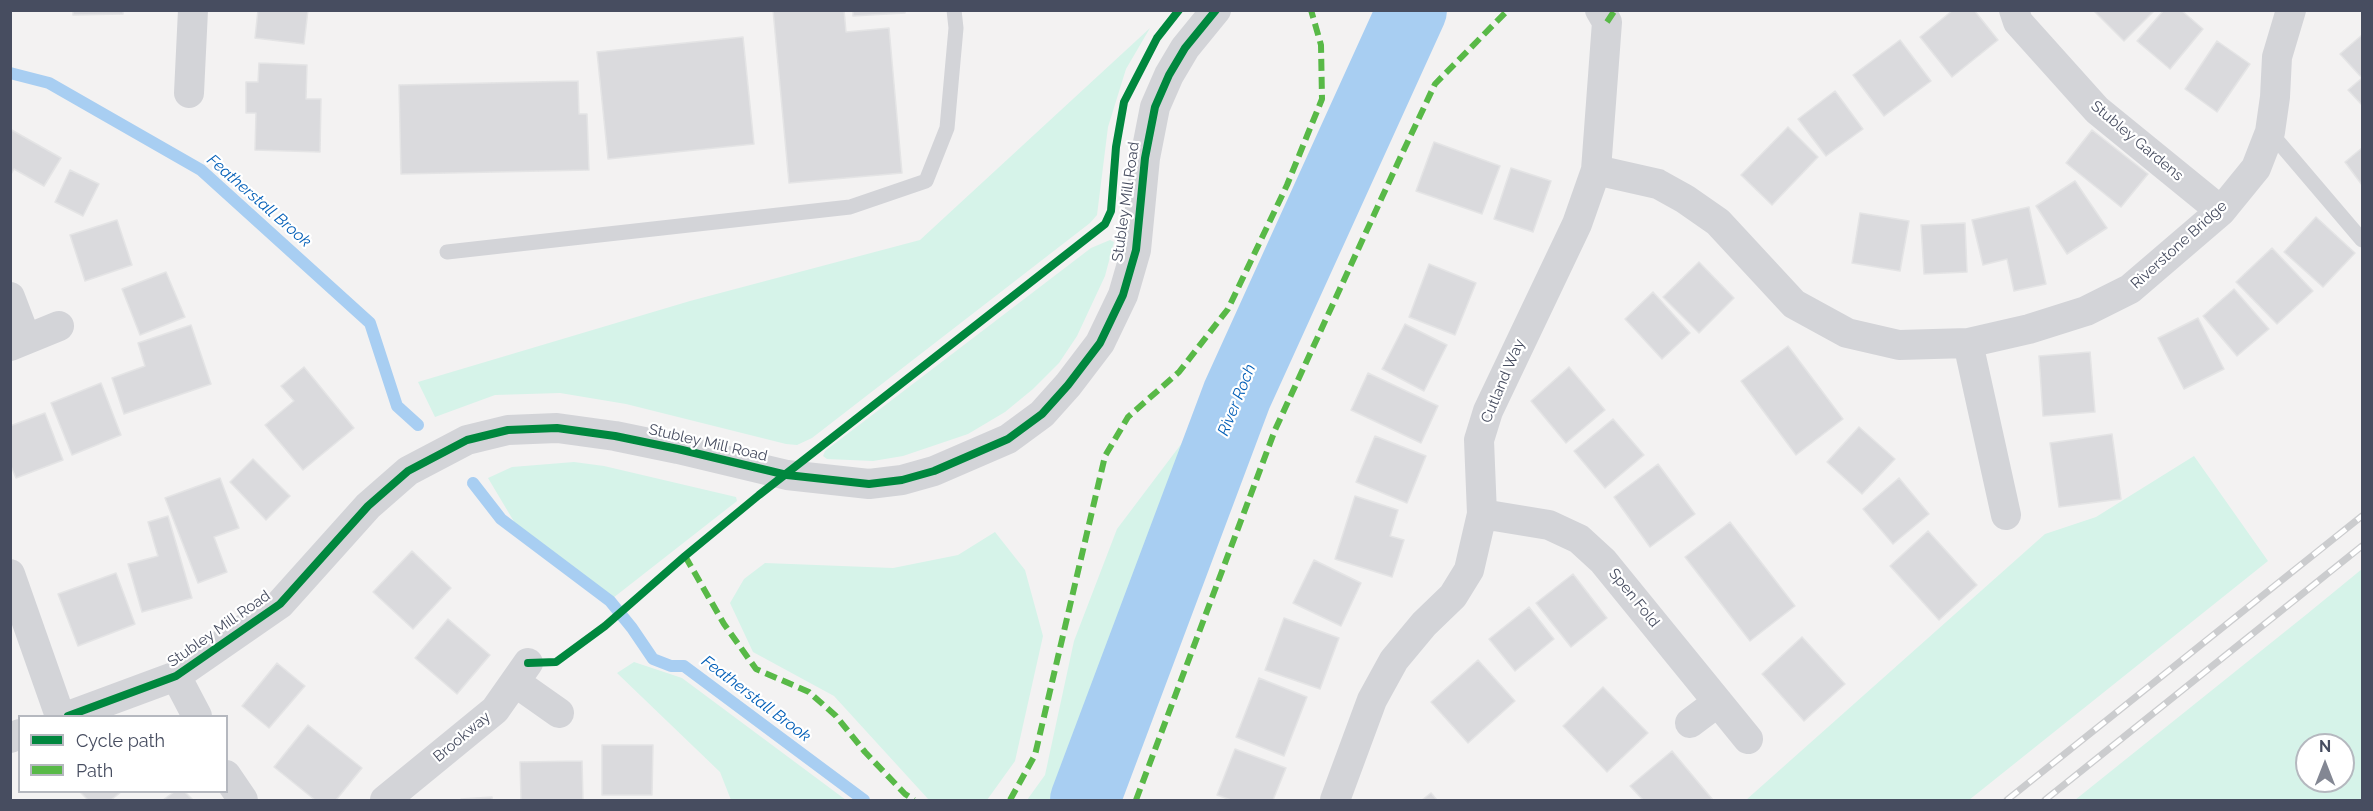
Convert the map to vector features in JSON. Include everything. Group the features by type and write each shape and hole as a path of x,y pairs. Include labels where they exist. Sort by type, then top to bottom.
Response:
{"street":[{"path":"189,93 193,10"},
{"name":"Stubley Mill Road","path":"73,715 176,676 280,604 368,506 408,471 467,440 508,430 557,428 615,436 787,475 869,484 902,480 934,471 1008,439 1042,414 1100,343 1123,295 1136,250 1145,158 1155,107 1169,75 1185,48 1216,10"},
{"name":"Cutland Way","path":"1335,801 1372,700 1394,660 1424,624 1453,596 1469,570 1482,514 1479,440 1488,411 1577,224 1596,170 1607,22 1600,10"},
{"name":"Stubley Gardens","path":"2014,10 2018,22 2097,110 2221,211"},
{"name":"Riverstone Bridge","path":"1596,170 1658,184 1685,199 1718,222 1794,304 1847,333 1899,345 1968,343 2029,329 2086,311 2130,289 2221,211 2256,168 2270,132 2277,57 2291,10"},
{"path":"10,297 18,343 59,326"},
{"path":"1968,343 2006,515"},
{"name":"Spen Fold","path":"1482,514 1549,525 1579,539 1604,561 1749,739"},
{"path":"10,574 59,715"},
{"name":"Brookway","path":"385,801 495,710 521,672 559,713"},
{"path":"176,676 196,715"},
{"path":"1690,723 1718,702"},
{"path":"228,778 243,801"}],"lane":[{"path":"447,252 850,207 926,181 947,128 956,28 954,10"},
{"path":"2270,132 2362,240"}],"green space":[{"path":"1150,28 1126,69 1108,127 1097,215 1090,223 812,438 797,445 786,444 626,404 560,393 495,395 435,417 418,382 690,301 920,240"},
{"path":"1110,240 1114,242 1105,276 1077,336 1059,363 1005,412 968,434 903,456 873,461 827,459 823,456 825,451 1091,248"},
{"path":"1191,431 1206,440 1071,800 1027,800 1045,775 1074,641 1117,529"},
{"path":"2194,456 2268,561 1969,800 1746,800 2045,534 2096,517"},
{"path":"574,462 604,466 736,497 737,501 613,598 597,589 516,525 488,478 512,467"},
{"path":"995,532 1025,570 1043,636 1015,761 987,800 929,800 834,696 753,652 730,603 744,579 765,563 893,568 958,555"},
{"path":"2362,569 2362,800 2075,800 2307,614"},
{"path":"634,662 682,678 846,800 731,800 720,772 617,673"}],"building":[{"path":"73,10 123,10 123,14 73,15"},
{"path":"258,10 308,10 304,44 255,38"},
{"path":"773,10 844,10 846,32 889,28 902,173 789,183"},
{"path":"853,10 905,10 905,13 853,16"},
{"path":"1953,10 1974,10 1998,40 1952,77 1920,37"},
{"path":"2093,10 2155,10 2124,41"},
{"path":"2164,10 2181,10 2203,29 2170,69 2137,41"},
{"path":"2362,35 2362,78 2340,54"},
{"path":"743,37 754,144 608,159 597,52"},
{"path":"1900,40 1931,81 1884,116 1853,75"},
{"path":"2217,41 2250,64 2217,112 2185,89"},
{"path":"259,63 307,65 306,99 321,99 320,152 255,150 256,113 246,113 246,82 258,82"},
{"path":"2362,78 2362,105 2348,90"},
{"path":"578,81 579,114 587,114 589,170 401,174 399,85"},
{"path":"1835,91 1863,129 1826,156 1798,119"},
{"path":"1788,127 1818,157 1772,205 1741,175"},
{"path":"10,129 61,158 44,186 14,169 10,176"},
{"path":"2092,130 2148,174 2121,207 2066,163"},
{"path":"1434,142 1500,166 1482,214 1416,191"},
{"path":"2362,148 2362,185 2345,162"},
{"path":"1511,168 1551,181 1533,232 1494,219"},
{"path":"70,170 99,184 83,216 55,202"},
{"path":"2075,181 2107,228 2067,254 2036,206"},
{"path":"2029,207 2046,284 2014,291 2007,259 1983,265 1972,220"},
{"path":"1860,213 1909,221 1900,271 1852,263"},
{"path":"2316,217 2355,253 2323,287 2284,252"},
{"path":"117,220 132,265 85,281 70,235"},
{"path":"1965,223 1967,272 1924,274 1921,225"},
{"path":"2272,248 2313,291 2277,324 2236,282"},
{"path":"1699,262 1734,298 1699,333 1663,297"},
{"path":"1429,264 1476,283 1455,335 1409,317"},
{"path":"166,272 185,317 140,335 122,289"},
{"path":"2234,289 2269,329 2237,356 2203,316"},
{"path":"1653,292 1690,333 1662,359 1625,319"},
{"path":"2198,318 2224,369 2184,389 2158,338"},
{"path":"1405,324 1447,345 1424,391 1382,369"},
{"path":"191,325 211,384 124,414 112,378 145,366 138,343"},
{"path":"1788,346 1843,419 1796,455 1741,381"},
{"path":"2090,352 2095,412 2043,416 2039,356"},
{"path":"304,367 354,428 303,470 265,425 294,401 281,386"},
{"path":"1569,367 1605,410 1566,443 1531,401"},
{"path":"1368,373 1438,406 1421,443 1351,410"},
{"path":"101,383 121,435 72,455 51,403"},
{"path":"45,413 63,460 16,478 10,464 10,426"},
{"path":"1613,419 1644,455 1605,488 1574,451"},
{"path":"1859,427 1895,459 1862,494 1827,462"},
{"path":"2112,434 2121,499 2059,507 2050,443"},
{"path":"1375,436 1426,456 1407,503 1356,482"},
{"path":"253,459 290,496 266,520 230,482"},
{"path":"1658,464 1695,514 1650,547 1614,497"},
{"path":"220,478 239,528 214,537 227,572 198,583 165,498"},
{"path":"1899,478 1929,514 1893,544 1863,509"},
{"path":"1355,496 1398,510 1390,536 1404,540 1392,577 1335,559"},
{"path":"168,516 192,598 142,612 128,564 158,556 148,522"},
{"path":"1730,522 1795,606 1750,641 1685,557"},
{"path":"1928,531 1977,585 1939,620 1890,566"},
{"path":"412,551 451,588 413,629 373,592"},
{"path":"1314,560 1361,583 1341,626 1293,603"},
{"path":"116,573 135,624 78,646 58,594"},
{"path":"1573,574 1607,618 1571,647 1536,603"},
{"path":"1529,607 1554,639 1515,671 1489,639"},
{"path":"1284,618 1339,638 1320,689 1265,670"},
{"path":"448,619 490,655 457,694 415,658"},
{"path":"1802,637 1845,684 1804,721 1762,674"},
{"path":"1478,660 1515,701 1468,743 1431,702"},
{"path":"277,663 305,686 269,728 242,706"},
{"path":"1259,678 1307,697 1284,756 1236,737"},
{"path":"1603,687 1648,733 1607,772 1563,726"},
{"path":"308,725 362,768 336,800 315,800 274,767"},
{"path":"602,745 653,745 652,795 602,795"},
{"path":"1235,749 1286,768 1273,800 1231,800 1217,795"},
{"path":"1672,751 1713,800 1643,800 1630,786"},
{"path":"582,761 583,800 521,800 520,762"},
{"path":"81,793 120,793 111,800 88,800"},
{"path":"173,793 186,793 193,800 163,800"},
{"path":"1431,793 1437,800 1422,800"},
{"path":"492,797 492,800 461,800 461,799"}],"waterway":[{"name":"River Roch","path":"1085,800 1237,395 1412,10"},
{"name":"Featherstall Brook","path":"10,73 49,83 201,170 370,323 397,406 418,425"},
{"name":"Featherstall Brook","path":"473,483 501,519 610,601 653,659 671,666 684,666 864,800"}],"railway":[{"path":"2007,800 2362,516"},
{"path":"2045,800 2362,546"}],"marked path":[{"path":"1010,800 1035,755 1105,456 1128,417 1179,372 1228,309 1287,185 1322,99 1321,45 1311,10"},
{"path":"1136,800 1275,430 1401,156 1435,84 1508,10"},
{"path":"1607,22 1615,10"},
{"path":"685,556 724,624 756,669 809,692 836,716 865,752 905,794 914,800"}],"cycle path":[{"path":"528,663 556,662 605,626 759,495 1105,224 1111,211 1116,147 1124,102 1157,38 1179,10"},
{"path":"71,715 176,676 280,604 368,506 408,471 467,440 508,430 557,428 615,436 787,475 869,484 902,480 934,471 1008,439 1042,414 1100,343 1123,295 1136,250 1145,158 1155,107 1169,75 1185,48 1216,10"}]}
